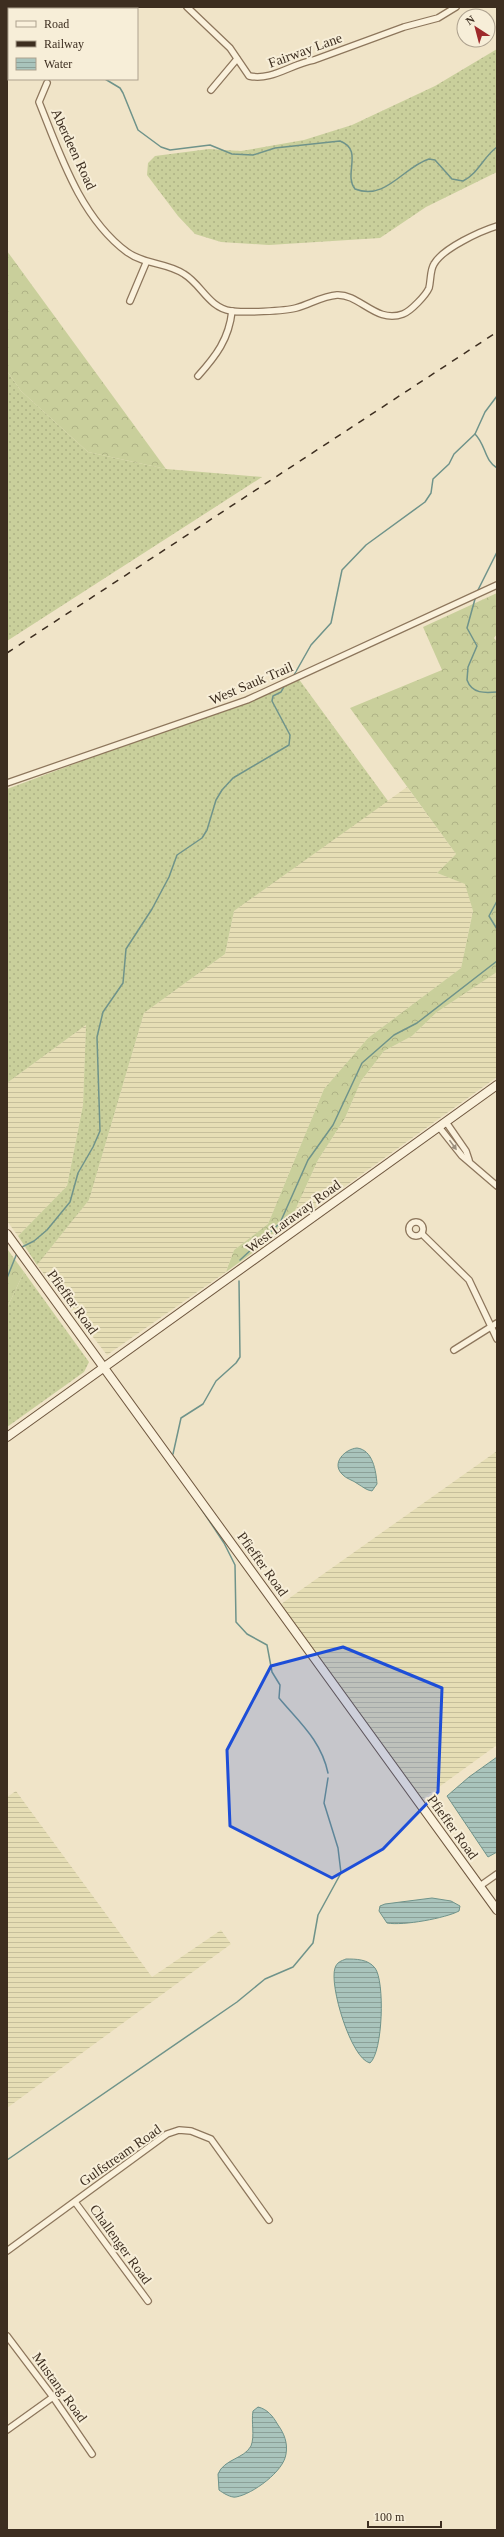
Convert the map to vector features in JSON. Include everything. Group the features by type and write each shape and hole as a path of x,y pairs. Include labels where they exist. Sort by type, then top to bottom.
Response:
{"street":[{"name":"Fairway Lane","path":"187,7 230,48 248,76 258,78 269,76 298,63 314,60 404,27 438,18 456,7"},
{"path":"211,90 237,59"},
{"name":"Aberdeen Road","path":"47,83 39,102 69,174 93,216 109,236 128,252 146,263 166,266 180,271 195,281 208,299 217,307 232,311 294,308 331,296 342,295 389,317 404,314 428,289 434,263 450,249 477,232 497,226"},
{"path":"130,301 146,263"},
{"path":"198,376 217,355 230,329 232,311"},
{"name":"West Sauk Trail","path":"7,783 247,700 497,585"},
{"name":"West Laraway Road","path":"7,1437 497,1085"},
{"path":"442,1124 462,1156 469,1160 497,1186"},
{"name":"Pfieffer Road","path":"7,1234 497,1910"},
{"path":"422,1234 470,1280 497,1339"},
{"path":"454,1350 497,1323"},
{"path":"480,1886 497,1874"},
{"name":"Gulfstream Road","path":"7,2251 167,2134 179,2130 191,2130 211,2139 269,2220"},
{"name":"Challenger Road","path":"75,2202 148,2301"},
{"name":"Mustang Road","path":"7,2336 53,2397 92,2454"},
{"path":"7,2430 53,2397"}],"highlighted area":[{"path":"343,1647 442,1688 438,1792 383,1849 332,1878 230,1826 227,1750 271,1666"}],"shaded area":[{"path":"407,787 456,854 437,873 466,884 473,911 461,968 368,1038 324,1089 268,1224 234,1250 226,1272 107,1355 37,1265 89,1200 144,1013 225,954 234,911"},
{"path":"497,972 497,1077 287,1228 318,1160 345,1118 361,1081 384,1051 412,1036 437,1012"},
{"path":"86,1025 83,1105 67,1186 18,1236 7,1221 7,1083"},
{"path":"497,1451 497,1745 421,1800 281,1604"},
{"path":"16,1791 152,1977 221,1930 231,1944 7,2108 7,1797"}],"green space":[{"path":"497,49 497,172 426,207 380,238 269,245 221,242 195,234 178,216 147,175 148,163 155,156 209,149 241,151 304,140 352,125 435,86"},
{"path":"7,251 166,469 88,452 21,391 7,371"},
{"path":"7,371 21,391 88,452 166,469 262,477 7,641"},
{"path":"497,593 497,634 494,638 497,642 497,972 437,1012 412,1036 384,1051 361,1081 345,1118 318,1160 287,1228 226,1272 234,1250 268,1224 324,1089 368,1038 461,968 473,911 465,884 437,873 456,854 350,708 442,670 423,627"},
{"path":"298,678 388,801 234,911 225,954 144,1013 89,1200 37,1265 18,1236 67,1186 83,1105 86,1025 7,1083 7,789 243,701"},
{"path":"8,1250 24,1272 7,1308 7,1254"},
{"path":"24,1272 89,1362 84,1372 7,1427 7,1308"}],"water":[{"path":"357,1448 367,1453 373,1462 377,1484 372,1491 345,1477 339,1470 338,1465 341,1457 348,1451"},
{"path":"497,1757 497,1852 488,1857 447,1796 469,1777"},
{"path":"432,1898 451,1901 460,1906 459,1911 453,1914 424,1921 394,1924 387,1923 379,1911 380,1906 385,1904"},
{"path":"346,1959 358,1959 369,1963 375,1968 378,1975 381,2001 380,2032 378,2045 370,2063 363,2058 356,2049 349,2036 338,2004 334,1977 335,1968 338,1963"},
{"path":"258,2407 270,2413 284,2435 286,2442 286,2454 284,2461 274,2474 259,2487 243,2495 232,2497 219,2490 218,2474 225,2465 244,2454 251,2446 253,2438 253,2411"}],"waterway":[{"path":"107,80 120,88 138,130 161,147 170,150 210,145 232,154 253,155 275,148 340,141 347,145 351,150 351,176 355,189 366,191 385,187 420,163 429,159 435,160 452,179 463,181 473,174 488,155 497,147"},
{"path":"294,675 311,645 331,623 342,570 366,545 425,502 431,493 433,479 449,464 454,454 475,434 485,412 497,396"},
{"path":"475,434 479,438 487,457 497,468"},
{"path":"478,590 497,552"},
{"path":"475,599 467,628 477,646 468,667 467,680 469,685 479,692 497,692"},
{"path":"20,1248 34,1241 47,1230 70,1202 78,1173 93,1147 100,1131 97,1037 103,1012 123,983 126,949 152,909 169,877 177,855 202,838 207,830 216,800 222,790 233,778 289,745 290,735 272,701 273,696 281,692 285,685"},
{"path":"497,901 489,916 497,929"},
{"path":"240,1260 280,1223 308,1160 333,1125 362,1063 394,1035 417,1023 497,961"},
{"path":"7,1278 17,1253"},
{"path":"173,1454 181,1418 203,1404 216,1381 236,1363 240,1357 239,1281"},
{"path":"198,1504 224,1543 235,1565 236,1622 247,1634 267,1645 272,1672 280,1685 279,1698 315,1741 325,1761 328,1773"},
{"path":"7,2160 237,2002 265,1979 293,1967 313,1943 318,1915 341,1873 338,1848 324,1803 328,1778"}],"railway":[{"path":"7,653 497,332"}]}
